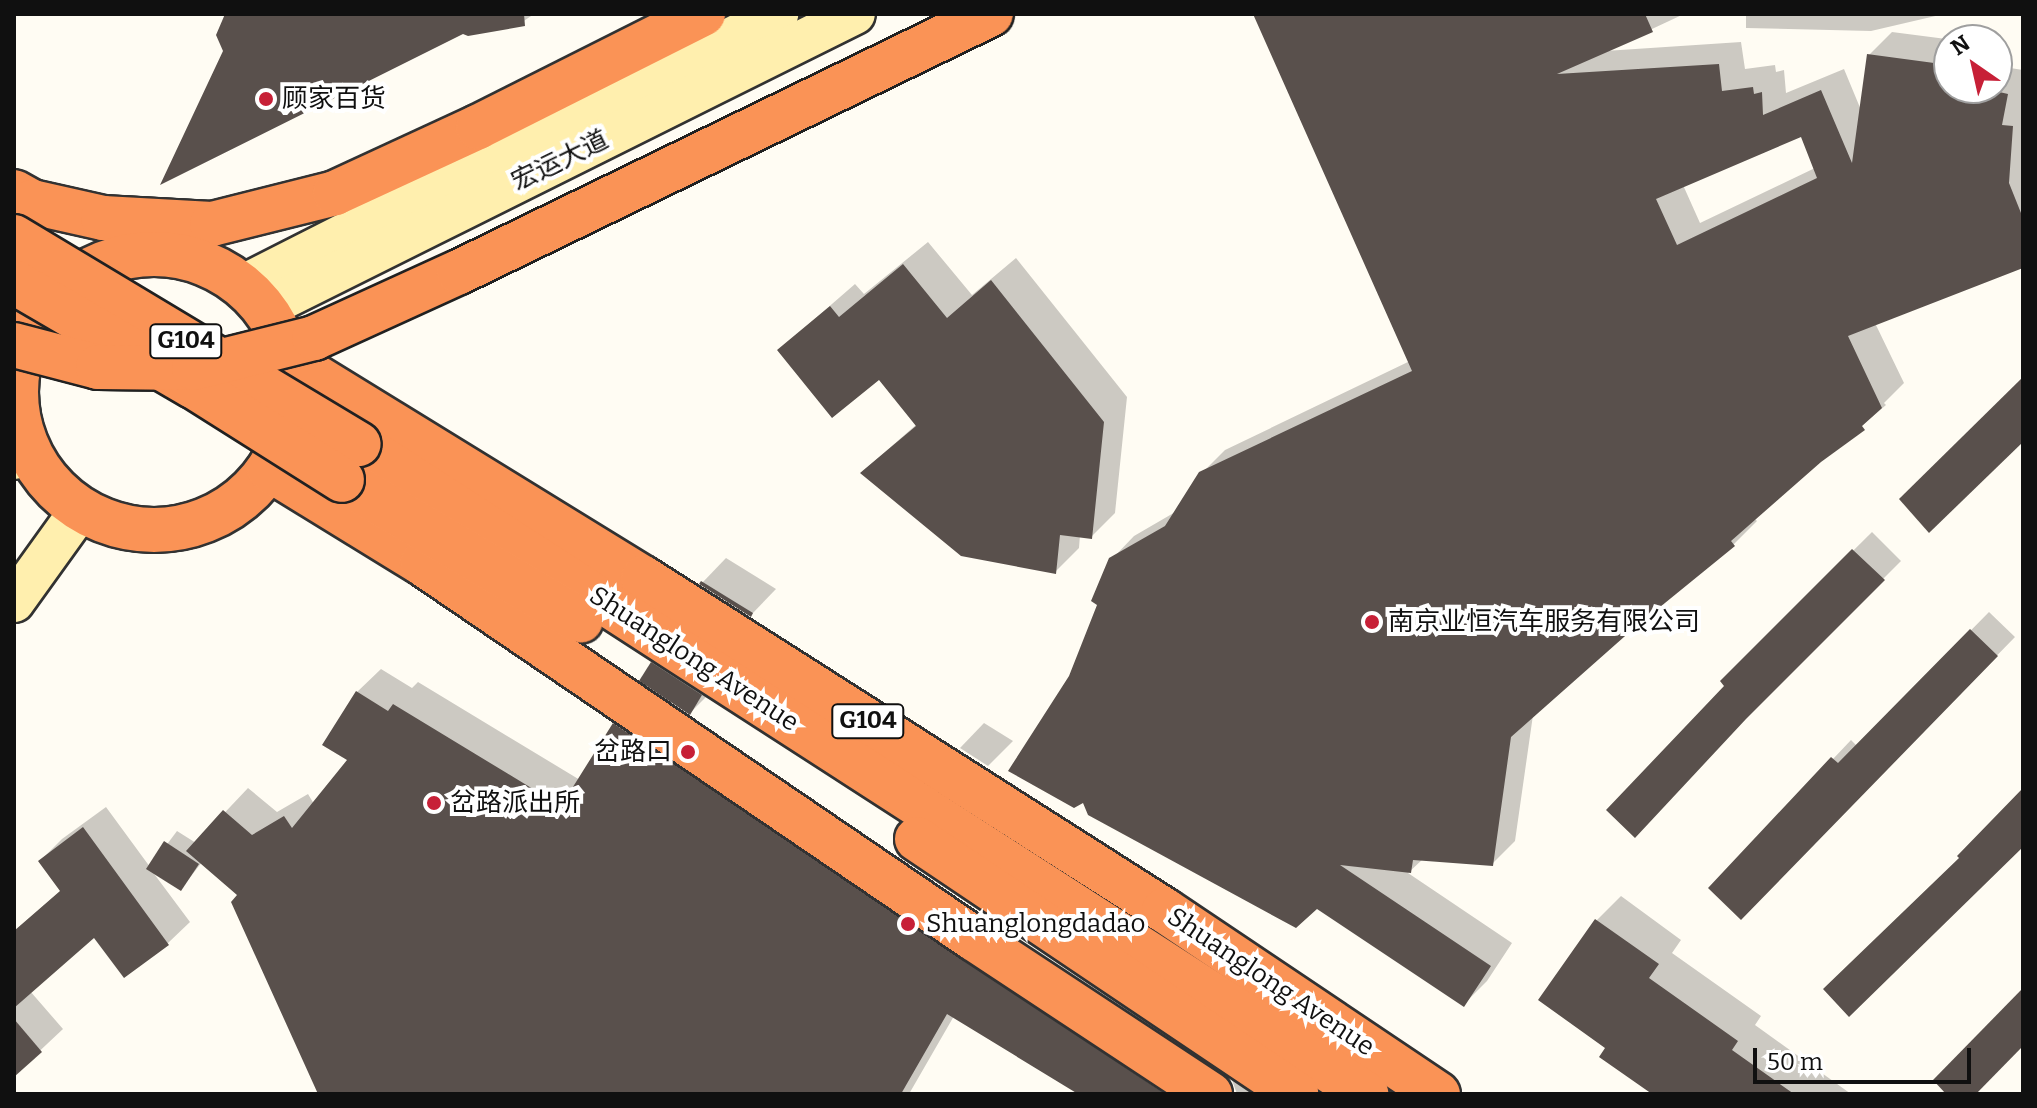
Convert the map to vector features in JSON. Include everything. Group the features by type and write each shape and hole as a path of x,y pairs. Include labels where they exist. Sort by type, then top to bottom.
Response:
{"highway":[{"path":"14,192 32,202 103,218 212,224 335,193 478,127 703,14"},
{"path":"14,345 98,367 194,368 314,338 488,259 991,14"},
{"path":"14,211 99,265"},
{"name":"Shuanglong Avenue","path":"14,237 359,444 1366,1094"},
{"path":"138,254 178,255 217,268 254,296 280,333 290,361 293,398 288,423 269,469 244,497 207,520 164,530 120,526 80,510 47,481 17,431 17,367 33,324 61,289 99,265 138,254"},
{"name":"Shuanglong Avenue","path":"14,282 675,676 1296,1094"},
{"name":"Shuanglong Avenue","path":"290,361 657,587 1151,901 1438,1094"},
{"path":"269,469 422,563 973,938 1210,1094"}],"main road":[{"name":"宏运大道","path":"254,296 778,14"},
{"name":"宏运大道","path":"254,296 855,14"},
{"path":"14,602 80,510"}],"building":[{"name":"顾家百货","path":"225,14 524,14 525,26 468,36 463,34 160,185 223,51 216,35"},
{"name":"南京业恒汽车服务有限公司","path":"1253,14 1645,14 1653,32 1557,74 1719,64 1722,91 1753,87 1754,94 1762,92 1763,115 1821,90 1852,163 1867,54 1933,63 1933,104 2006,104 2002,125 2013,126 2009,183 2023,218 2023,268 1848,336 1882,408 1862,426 1865,430 1821,462 1731,541 1735,546 1633,629 1511,737 1493,866 1413,860 1411,873 1340,865 1491,966 1464,1007 1317,909 1296,928 1088,815 1083,803 1074,808 1008,771 1069,676 1097,605 1091,601 1109,558 1165,526 1199,472 1412,371","holes":["1801,137 1817,178 1677,245 1656,199"]},
{"path":"903,264 947,318 991,280 1104,422 1092,539 1060,535 1056,574 961,556 860,473 916,426 879,380 832,418 777,350 830,306 839,317"},
{"path":"2023,377 2023,442 1929,533 1899,499"},
{"path":"1852,549 1885,580 1746,719 1635,838 1606,810 1724,686 1720,681"},
{"path":"701,581 753,613 751,617 699,584"},
{"path":"1970,629 1998,656 1741,920 1708,888 1831,757 1838,763"},
{"path":"651,662 702,695 690,715 639,681"},
{"name":"岔路派出所","path":"356,691 388,711 393,704 561,806 613,723 1165,1094 1078,1094 947,1014 901,1094 318,1094 231,902 237,895 186,851 223,810 252,835 284,816 292,828 347,760 322,745"},
{"path":"2023,788 2023,847 1849,1017 1823,989 1959,858 1957,856"},
{"path":"83,827 169,945 124,978 94,938 14,1008 14,931 60,891 38,861"},
{"path":"164,841 199,864 181,891 146,869"},
{"path":"1595,919 1659,964 1649,978 1738,1041 1732,1050 1794,1094 1652,1094 1599,1057 1605,1048 1538,1000"},
{"path":"2023,988 2023,1046 1976,1094 1946,1094 1933,1080"},
{"path":"14,1019 42,1052 14,1077"}],"place":[{"name":"顾家百货","path":"266,99"},
{"name":"南京业恒汽车服务有限公司","path":"1372,622"},
{"name":"岔路口","path":"688,752"},
{"name":"岔路派出所","path":"434,803"},
{"name":"Shuanglongdadao","path":"908,924"}]}
